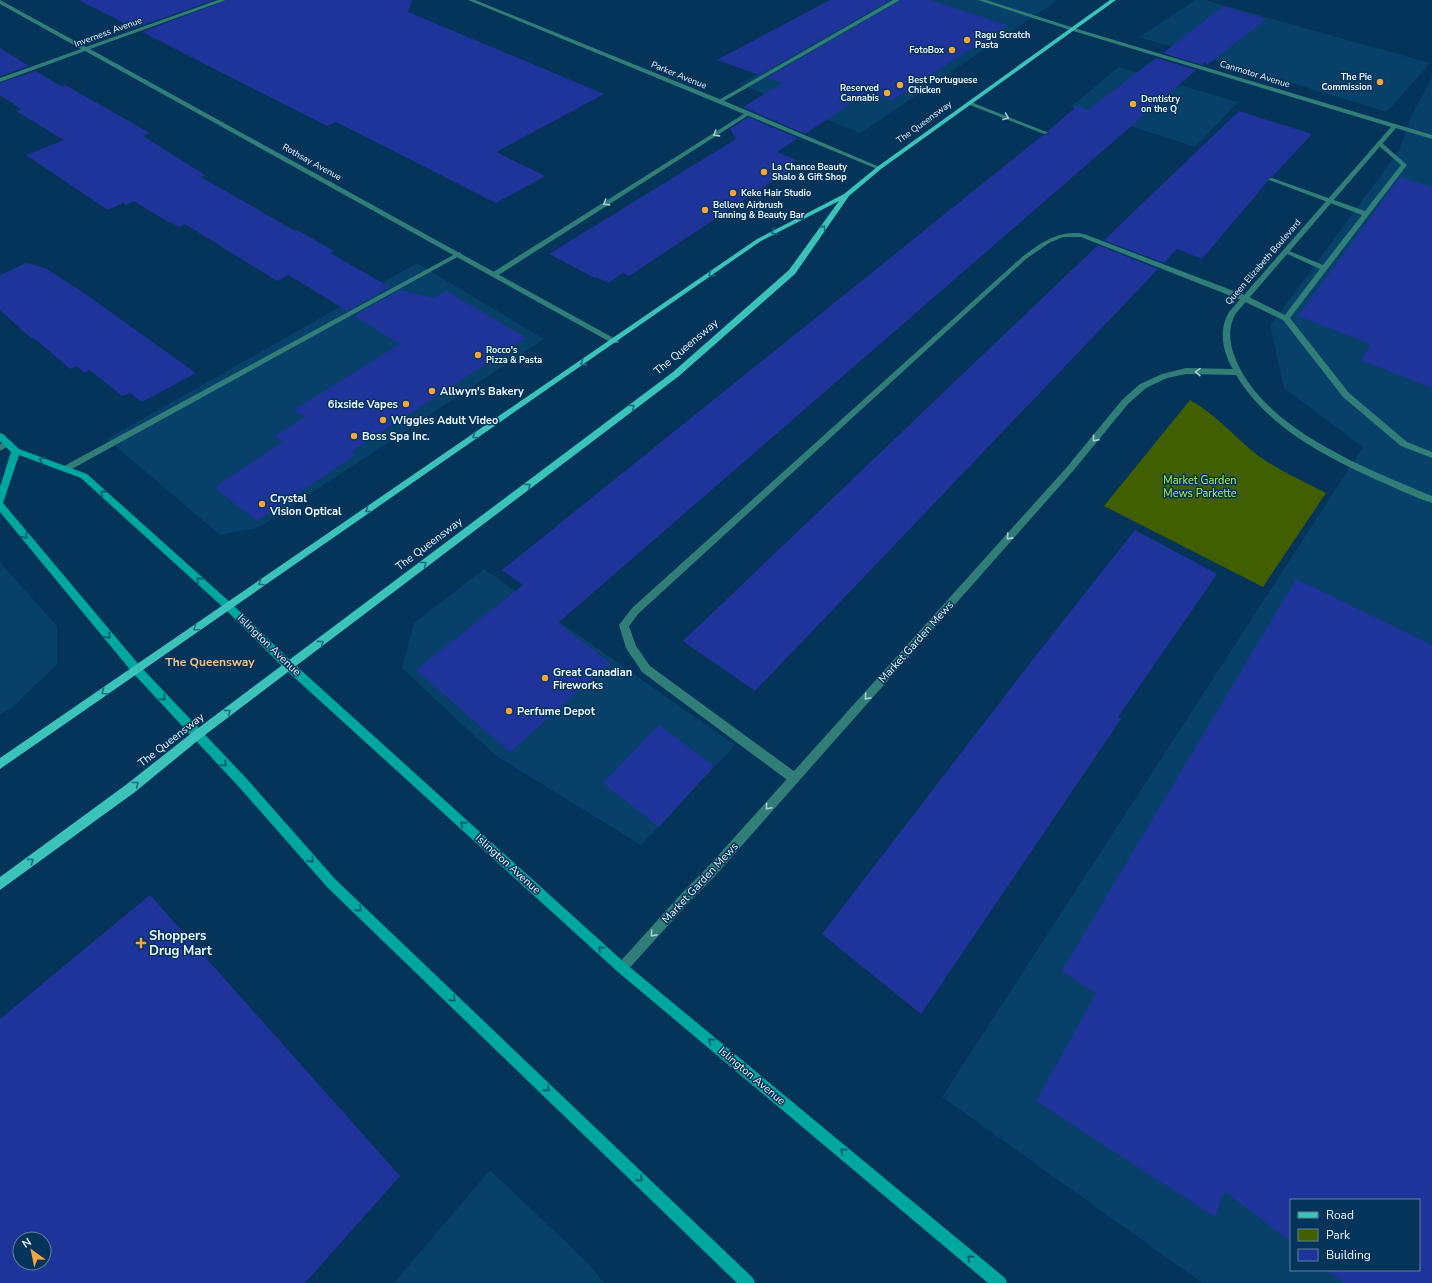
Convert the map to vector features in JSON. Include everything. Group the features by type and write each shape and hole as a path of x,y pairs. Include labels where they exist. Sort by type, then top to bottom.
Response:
{"main road":[{"name":"The Queensway","path":"0,764 136,669 615,341 759,240 846,195 879,168 1113,0"},
{"name":"The Queensway","path":"0,884 131,788 197,735 676,374 792,272 846,195"},
{"path":"0,436 16,451 0,501"},
{"name":"Islington Avenue","path":"16,451 67,468 84,476 228,606 290,666 622,968 1000,1283"},
{"path":"0,506 136,669 243,783 331,883 748,1283"}],"street":[{"name":"Inverness Avenue","path":"0,80 223,0"},
{"name":"Parker Avenue","path":"471,0 720,101 879,168"},
{"path":"720,101 897,0"},
{"name":"Canmotor Avenue","path":"980,0 1432,137"},
{"name":"Rothsay Avenue","path":"0,2 615,341"},
{"path":"969,103 1046,133"},
{"path":"494,274 749,113"},
{"name":"Queen Elizabeth Boulevard","path":"1395,126 1244,298 1230,316 1227,336 1228,352 1237,372 1258,401 1272,414 1295,431 1360,468 1432,500"},
{"path":"1286,318 1404,165 1380,144"},
{"path":"1270,179 1367,214"},
{"path":"794,778 646,669 631,648 624,625 635,610 1024,258 1047,242 1062,235 1082,235 1244,298 1286,318 1346,395 1404,444 1432,454"},
{"path":"1285,251 1325,268"},
{"path":"67,468 459,254"},
{"name":"Market Garden Mews","path":"622,968 686,897 710,873 1070,469 1125,402 1143,386 1165,376 1186,371 1237,372"},
{"path":"0,448 9,443"}],"shaded area":[{"path":"886,0 1058,0 860,133 740,84"},
{"path":"1195,0 1205,0 1430,63 1387,112 1139,37"},
{"path":"1118,67 1238,102 1195,147 1071,107"},
{"path":"1432,77 1432,1283 1202,1283 942,1097 1363,447 1284,388 1270,326 1400,149 1410,119"},
{"path":"417,263 544,339 260,527 220,535 107,439"},
{"path":"0,562 57,626 57,664 13,707 0,715"},
{"path":"484,569 735,745 641,845 496,756 402,668 414,623"},
{"path":"490,1170 589,1264 604,1283 394,1283"}],"green space":[{"name":"Market Garden Mews Parkette","path":"1190,400 1216,418 1264,460 1326,493 1263,587 1104,506"}],"building":[{"path":"78,0 214,0 134,28"},
{"path":"227,0 412,0 408,12 604,94 496,152 545,176 496,203 336,122 327,126 142,32"},
{"path":"830,0 890,0 759,75 717,60"},
{"path":"901,0 930,0 1007,25 891,101 868,92 805,134 743,107 783,83 767,78"},
{"path":"1223,6 1266,19 1207,65 1205,62 1202,65 1163,53"},
{"path":"0,48 29,66 0,76"},
{"path":"1156,58 1196,70 558,623 610,663 510,752 416,670 523,585 502,570 1043,135 1050,134 1048,131 1077,106 1088,110"},
{"path":"36,71 62,87 65,85 150,133 143,136 205,175 201,177 295,231 297,230 334,251 330,253 390,287 347,311 289,275 277,281 185,224 179,227 134,201 126,205 123,203 108,210 26,155 64,140 16,111 21,109 0,95 0,83"},
{"path":"1239,111 1312,134 1272,177 1266,178 1268,181 1202,259 1177,249 1164,263 1104,240"},
{"path":"748,117 798,138 777,152 796,160 784,168 789,170 629,276 623,273 608,283 596,277 595,278 549,254 736,139 730,129"},
{"path":"1400,177 1432,187 1432,388 1361,360 1371,344 1298,316"},
{"path":"1098,245 1158,269 755,691 683,641"},
{"path":"26,263 45,268 84,293 196,373 142,402 130,393 122,396 90,370 85,373 76,366 70,369 34,338 32,339 0,310 0,275"},
{"path":"400,290 434,298 446,291 526,338 351,452 355,455 257,521 215,488 283,442 275,436 305,417 294,410 400,344 354,316"},
{"path":"1135,530 1217,574 1118,717 1121,719 921,1014 822,934 1037,654"},
{"path":"1296,579 1432,645 1432,1283 1344,1283 1328,1271 1420,1271 1420,1199 1290,1199 1290,1241 1224,1191 1215,1217 1036,1101 1096,994 1062,971"},
{"path":"659,725 714,766 659,827 603,783"},
{"path":"150,895 400,1176 305,1283 0,1283 0,1019"}],"place":[{"name":"Ragu Scratch Pasta","path":"967,40"},
{"name":"FotoBox","path":"952,50"},
{"name":"The Pie Commission","path":"1380,82"},
{"name":"Best Portuguese Chicken","path":"900,85"},
{"name":"Reserved Cannabis","path":"887,93"},
{"name":"Dentistry on the Q","path":"1133,104"},
{"name":"La Chance Beauty Shalo & Gift Shop","path":"764,172"},
{"name":"Keke Hair Studio","path":"733,193"},
{"name":"Belleve Airbrush Tanning & Beauty Bar","path":"705,210"},
{"name":"Rocco's Pizza & Pasta","path":"478,355"},
{"name":"Allwyn's Bakery","path":"432,391"},
{"name":"6ixside Vapes","path":"406,404"},
{"name":"Wiggles Adult Video","path":"383,420"},
{"name":"Boss Spa Inc.","path":"354,436"},
{"name":"Crystal Vision Optical","path":"262,504"},
{"name":"Great Canadian Fireworks","path":"545,678"},
{"name":"Perfume Depot","path":"509,711"},
{"name":"Shoppers Drug Mart","path":"141,943"}],"district":[{"name":"The Queensway","path":"210,662"}]}
